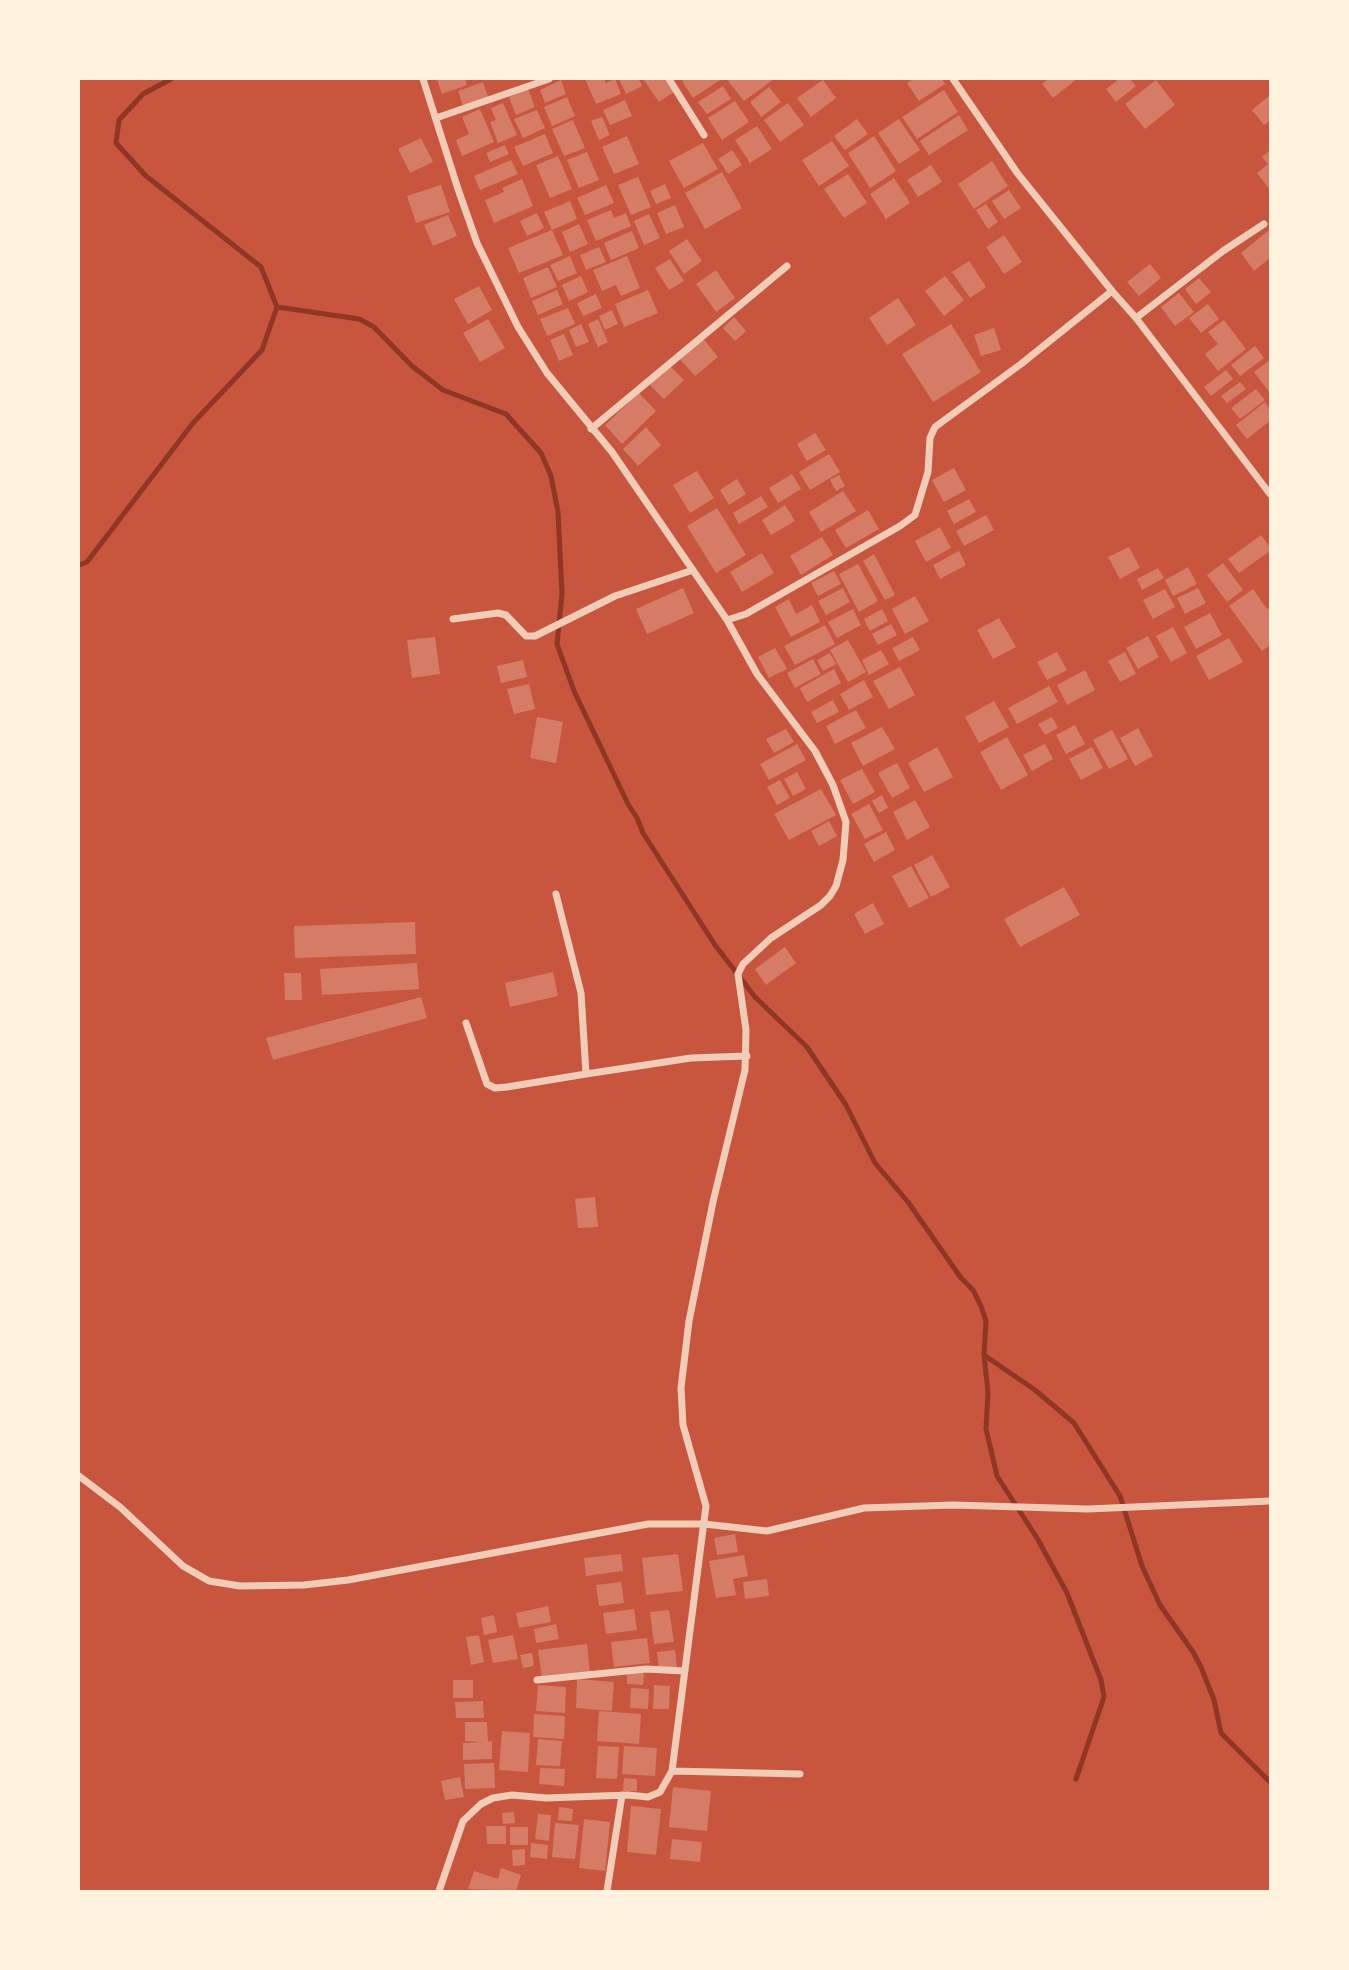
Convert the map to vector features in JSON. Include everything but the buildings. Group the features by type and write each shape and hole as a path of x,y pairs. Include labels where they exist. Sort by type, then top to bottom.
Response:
{"street":[{"path":"423,79 477,243 518,327 547,373 612,452 727,620 757,674 815,751 833,785 846,822 844,860 830,896 821,905 771,938 739,969 738,984 746,1030 747,1056 689,1321 681,1388 683,1425 706,1506 672,1771 660,1792 649,1797 622,1795 546,1798 512,1795 493,1798 481,1804 463,1821 439,1891"},
{"path":"436,118 549,79"},
{"path":"669,79 705,135"},
{"path":"953,79 1018,174 1136,318 1270,494"},
{"path":"1136,318 1223,251 1264,224"},
{"path":"591,429 787,266"},
{"path":"727,620 746,614 900,526 915,514 928,472 930,438 934,427 1031,356 1112,291"},
{"path":"453,619 506,615 526,636 535,636 615,597 693,570"},
{"path":"556,894 580,993 586,1074"},
{"path":"466,1023 487,1084 495,1088 691,1058 747,1056"},
{"path":"79,1476 120,1507 183,1566 209,1581 240,1586 304,1585 348,1580 648,1524 704,1524 767,1531 864,1508 953,1505 1088,1509 1270,1501"},
{"path":"537,1680 646,1669 684,1671"},
{"path":"672,1771 800,1774"},
{"path":"607,1891 622,1795"}],"waterway":[{"path":"79,565 87,562 193,423 262,350 277,307 261,267 146,176 116,143 119,120 143,94 171,79"},
{"path":"277,307 359,319 374,327 412,366 443,390 506,414 541,453 551,476 558,512 562,594 557,644 574,691 628,804 643,833 715,945 755,997 807,1047 846,1105 875,1163 908,1202 961,1278 973,1290 981,1306 986,1321 986,1429 997,1476 1037,1538 1067,1593 1101,1680 1104,1697 1076,1779"},
{"path":"984,1355 1035,1390 1074,1423 1120,1496 1142,1566 1160,1605 1201,1667 1214,1700 1221,1733 1270,1782"}]}
